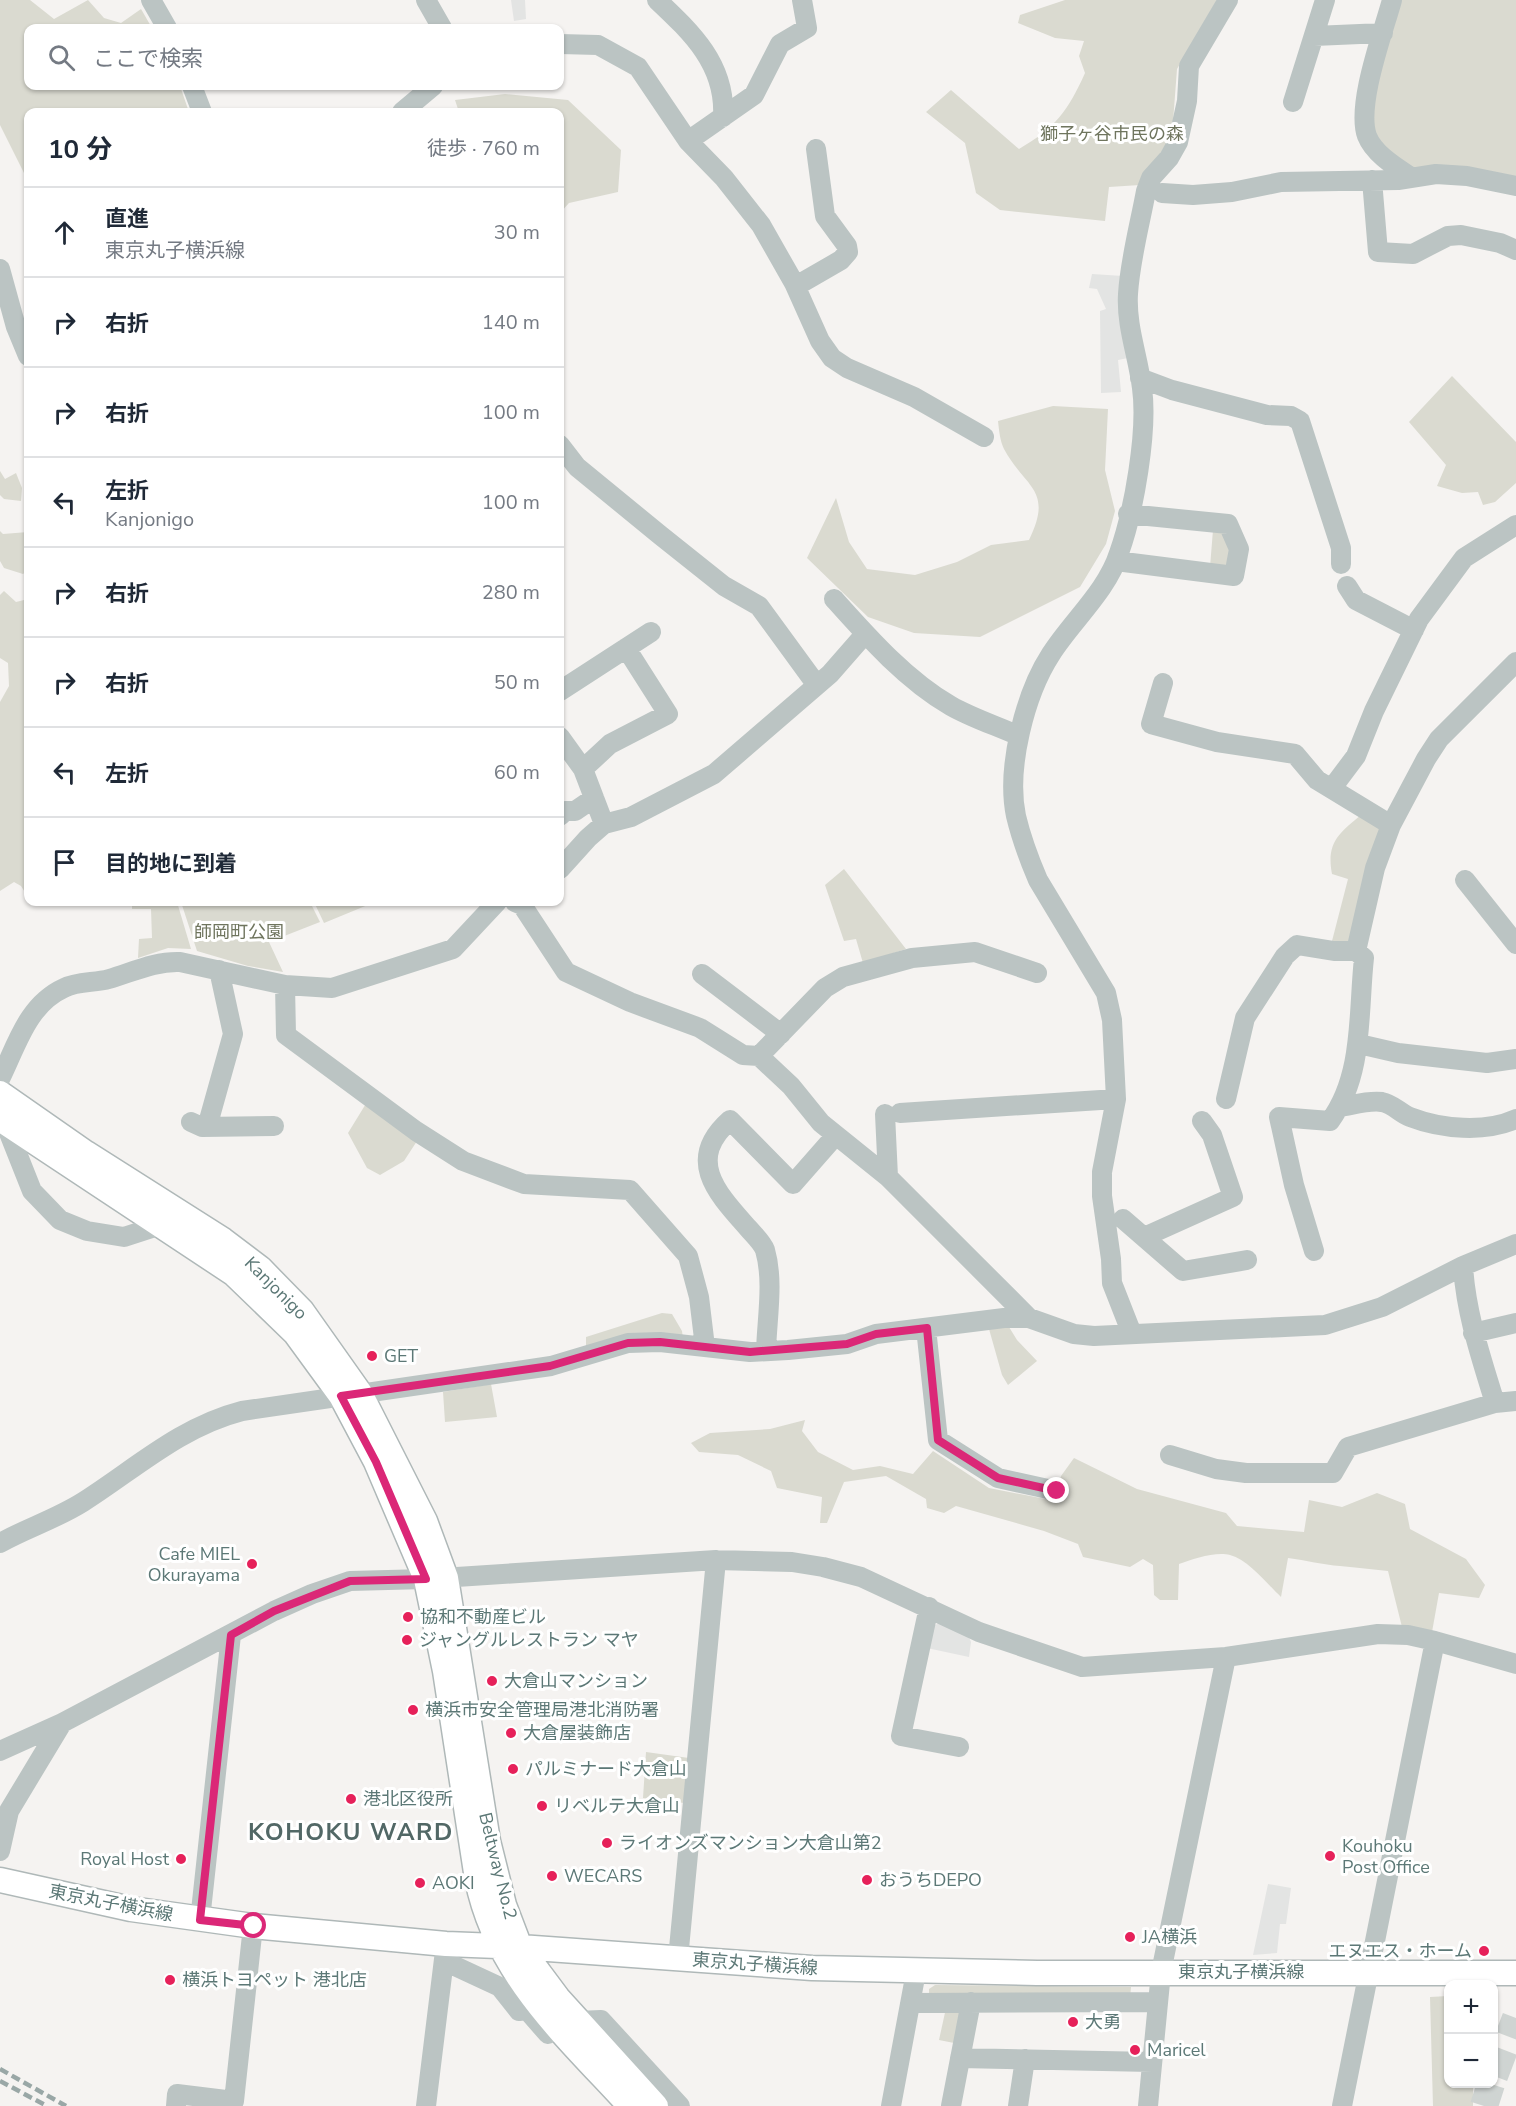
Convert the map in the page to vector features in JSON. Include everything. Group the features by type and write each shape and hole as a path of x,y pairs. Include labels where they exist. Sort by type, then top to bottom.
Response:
{"main road":[{"name":"Kanjonigo","path":"0,1093 86,1153 223,1240 260,1268 302,1311 424,1521 436,1579"},
{"name":"Kanjonigo","path":"2,1121 234,1274 266,1302 351,1395"},
{"name":"Beltway No.2","path":"436,1579 445,1671 483,1910 509,1946 539,2006 630,2106"},
{"name":"東京丸子横浜線","path":"0,1880 131,1909 445,1953 509,1946 678,1959 916,1972 1516,1973"},
{"name":"Beltway No.2","path":"509,1946 540,1975 578,2021 656,2106"}],"street":[{"path":"151,0 165,24"},
{"path":"426,0 440,24"},
{"path":"657,0 695,35 709,56 720,81 724,102 723,117"},
{"path":"688,141 754,95 780,44 807,28 801,0"},
{"path":"1132,1334 1112,1283 1112,1259 1102,1196 1102,1172 1116,1099 1114,1039 1106,993 1038,880 1016,814 1014,789 1019,736 1047,662 1107,579 1116,561 1128,514 1144,429 1140,378 1129,321 1128,293 1146,191 1150,178 1169,158 1178,142 1187,101 1189,66 1228,0"},
{"path":"1293,102 1325,0"},
{"path":"1392,0 1366,96 1364,114 1367,136 1387,160 1411,177"},
{"path":"1314,36 1383,33"},
{"path":"564,44 598,45 638,67 688,141 724,178 760,225 796,286 820,341 832,358 847,368 914,397 984,437"},
{"path":"194,90 200,108"},
{"path":"407,108 428,90"},
{"path":"796,286 841,260 849,252 825,216 816,149"},
{"path":"1162,193 1193,195 1232,192 1281,182 1372,180 1436,174 1467,176 1516,186"},
{"path":"1372,180 1378,252 1413,254 1448,236 1461,235 1500,243 1516,250"},
{"path":"0,269 16,327 24,346"},
{"path":"1140,378 1172,390 1266,415 1291,416 1300,421 1341,548 1341,564"},
{"path":"564,450 577,467 651,528 724,586 759,606 816,684"},
{"path":"1116,561 1234,576 1239,549 1228,524 1128,514"},
{"path":"1332,788 1356,756 1374,711 1414,630 1464,558 1516,525"},
{"path":"1347,586 1356,600 1414,630"},
{"path":"834,599 865,634 908,673 950,705 1019,736"},
{"path":"564,688 651,632"},
{"path":"564,865 588,838 604,825 631,817 714,774 830,674 865,634"},
{"path":"584,768 610,744 668,714 626,648"},
{"path":"1356,951 1375,868 1391,825 1439,739 1516,662"},
{"path":"1164,682 1151,723 1217,742 1295,754 1317,780 1391,825"},
{"path":"564,742 584,768 604,825"},
{"path":"564,812 575,811 594,798"},
{"path":"1465,880 1516,944"},
{"path":"0,1079 29,1015 45,999 66,987 108,979 163,962 180,962 285,985 332,988 453,949 493,906"},
{"path":"523,906 566,972 630,1002 700,1028 744,1055 759,1056 791,1086 821,1123 888,1176 1029,1318"},
{"path":"1226,1099 1245,1018 1285,956 1297,945 1334,951 1356,951 1364,958 1358,1022 1359,1044 1340,1107 1330,1121 1279,1117 1294,1185 1314,1251"},
{"path":"759,1056 825,988 843,977 912,958 975,952 1037,973"},
{"path":"219,970 233,1034 199,1125 274,1126"},
{"path":"702,974 781,1034"},
{"path":"285,985 286,1035 416,1131 463,1161 524,1184 630,1191 688,1256 699,1297 705,1347"},
{"path":"1359,1044 1398,1053 1487,1063 1516,1059"},
{"path":"888,1176 892,1113 1116,1099"},
{"path":"1340,1107 1378,1101 1389,1103 1409,1116 1457,1128 1495,1125 1516,1119"},
{"path":"766,1351 770,1278 764,1247 720,1197 709,1178 707,1156 715,1134 730,1120 793,1184 836,1135"},
{"path":"2,1121 32,1191 60,1220 87,1231 124,1237 160,1225"},
{"path":"1144,1237 1233,1197 1212,1135 1202,1121"},
{"path":"1124,1219 1183,1271 1247,1260"},
{"path":"0,1543 50,1521 82,1503 174,1439 214,1419 242,1411 550,1366 628,1343 660,1342 750,1352 766,1351 847,1344 876,1334 1004,1318 1029,1318 1074,1334 1132,1334 1325,1325 1382,1307 1463,1266 1516,1244"},
{"path":"1463,1266 1466,1301 1473,1332 1495,1403"},
{"path":"1473,1332 1516,1323"},
{"path":"927,1328 938,1440 998,1478 1057,1491"},
{"path":"1170,1455 1216,1470 1246,1473 1333,1473 1348,1447 1495,1403 1516,1401"},
{"path":"678,1959 716,1560"},
{"path":"0,1751 62,1723 274,1611 350,1581 436,1579 716,1560 769,1561 823,1567 861,1577 929,1606 980,1632 1082,1667 1226,1657 1378,1634 1408,1635 1516,1664"},
{"path":"929,1606 901,1736 959,1747"},
{"path":"200,1920 231,1635"},
{"path":"1342,2106 1435,1641"},
{"path":"1148,2106 1161,1972 1226,1657"},
{"path":"0,1851 9,1811 62,1723"},
{"path":"176,2106 177,2094 234,2101 254,1926"},
{"path":"426,2106 445,1953 500,1986 519,2011 527,2010 614,2106"},
{"path":"892,2105 916,1972"},
{"path":"951,2106 971,2002"},
{"path":"910,2003 1158,2002"},
{"path":"578,2021 601,2020 680,2106"},
{"path":"960,2058 1152,2062"},
{"path":"1018,2106 1025,2060"}],"shaded area":[{"path":"511,0 525,0 526,19 514,21"},
{"path":"1092,274 1123,276 1128,358 1118,360 1121,392 1101,393 1100,311 1106,309 1097,289 1089,288"},
{"path":"939,1623 968,1635 971,1642 969,1657 927,1648 931,1627"},
{"path":"1268,1884 1291,1888 1286,1924 1280,1924 1277,1953 1253,1955"}],"green space":[{"path":"0,0 30,0 54,19 88,0 104,18 121,23 141,9 150,24 24,24 24,90 181,90 188,108 24,108 24,173 0,125"},
{"name":"獅子ヶ谷市民の森","path":"1065,0 1217,0 1177,69 1172,135 1140,185 1109,187 1105,221 1000,210 976,193 965,143 926,112 951,90 1019,149 1042,134 1066,108 1085,73 1079,56 1084,41 1055,38 1018,23 1020,15"},
{"path":"1399,0 1516,0 1516,182 1416,172 1399,162 1373,135 1369,113"},
{"path":"505,94 568,100 621,150 618,192 569,203 564,209 564,108 458,108 455,100"},
{"path":"1452,376 1516,442 1516,483 1495,502 1483,505 1478,492 1462,493 1437,486 1446,465 1409,422"},
{"path":"1053,406 1108,409 1105,470 1115,511 1106,544 1080,587 980,637 914,633 868,617 807,558 836,498 849,542 867,569 915,575 957,562 991,545 1029,540 1039,510 1038,499 1004,449 998,421"},
{"path":"0,471 5,479 16,473 22,488 21,501 4,499 0,495"},
{"path":"1213,530 1224,531 1234,550 1229,570 1210,567"},
{"path":"0,531 3,534 24,532 24,573 4,568 0,561"},
{"path":"4,591 16,602 24,600 24,891 14,882 0,891 0,702 9,686 8,663 0,658 0,595"},
{"path":"1361,815 1381,828 1349,941 1342,945 1332,941 1348,879 1332,874 1331,854 1341,833"},
{"path":"844,869 906,949 863,963 856,939 844,941 825,885"},
{"path":"132,906 178,906 191,949 168,948 138,958 139,939 152,938 151,909 132,909"},
{"name":"師岡町公園","path":"182,906 312,906 320,922 269,942 283,972 248,966 197,951"},
{"path":"316,906 365,906 324,923"},
{"path":"367,1102 417,1141 404,1161 380,1175 367,1168 348,1133"},
{"path":"662,1313 672,1314 682,1331 683,1339 586,1346 586,1337"},
{"path":"1009,1327 1017,1340 1037,1361 1008,1385 1002,1375 989,1329"},
{"path":"491,1384 497,1417 445,1422 443,1392"},
{"path":"805,1420 802,1431 818,1452 853,1470 880,1466 913,1474 933,1451 989,1488 1056,1501 1061,1476 1074,1458 1137,1489 1226,1513 1237,1526 1304,1532 1309,1500 1342,1507 1377,1493 1405,1504 1410,1529 1466,1559 1485,1585 1479,1598 1439,1593 1432,1632 1402,1627 1388,1571 1288,1558 1281,1597 1244,1562 1230,1555 1218,1554 1179,1564 1178,1600 1160,1600 1154,1595 1153,1565 1143,1559 1130,1567 1083,1557 1078,1544 1044,1531 956,1506 944,1513 927,1508 926,1499 886,1476 844,1482 827,1523 820,1523 822,1497 777,1488 771,1471 738,1455 699,1452 691,1443 710,1433 770,1429"},
{"path":"646,1752 689,1758 684,1803 643,1798"},
{"path":"935,1985 1131,1987 1130,1998 929,1998 929,1989"},
{"path":"1444,1996 1444,2088 1473,2088 1473,2106 1433,2106 1430,1997"},
{"path":"966,2006 959,2044 939,2040 946,2008"}],"tunnel":[{"path":"1498,2065 1516,2018"},
{"path":"1484,2106 1490,2088"}],"railway":[{"path":"0,2069 66,2106"},
{"path":"0,2081 47,2106"}],"place":[{"name":"GET","path":"372,1356"},
{"name":"Cafe MIEL Okurayama","path":"252,1564"},
{"name":"協和不動産ビル","path":"408,1617"},
{"name":"ジャングルレストラン マヤ","path":"407,1640"},
{"name":"大倉山マンション","path":"492,1681"},
{"name":"横浜市安全管理局港北消防署","path":"413,1710"},
{"name":"大倉屋装飾店","path":"511,1733"},
{"name":"パルミナード大倉山","path":"513,1769"},
{"name":"港北区役所","path":"351,1799"},
{"name":"リベルテ大倉山","path":"542,1806"},
{"name":"ライオンズマンション大倉山第2","path":"607,1843"},
{"name":"Kouhoku Post Office","path":"1330,1856"},
{"name":"Royal Host","path":"181,1859"},
{"name":"WECARS","path":"552,1876"},
{"name":"おうちDEPO","path":"867,1880"},
{"name":"AOKI","path":"420,1883"},
{"name":"JA横浜","path":"1130,1937"},
{"name":"エヌエス・ホーム","path":"1484,1951"},
{"name":"横浜トヨペット 港北店","path":"170,1980"},
{"name":"大勇","path":"1073,2022"},
{"name":"Maricel","path":"1135,2050"}],"district":[{"name":"KOHOKU WARD","path":"351,1832"}],"route":[{"path":"254,1926 200,1920 231,1635 274,1611 312,1594 350,1581 426,1579 376,1462 341,1396 550,1366 628,1343 660,1342 750,1352 847,1344 876,1334 927,1328 938,1440 998,1478 1057,1491"}]}
